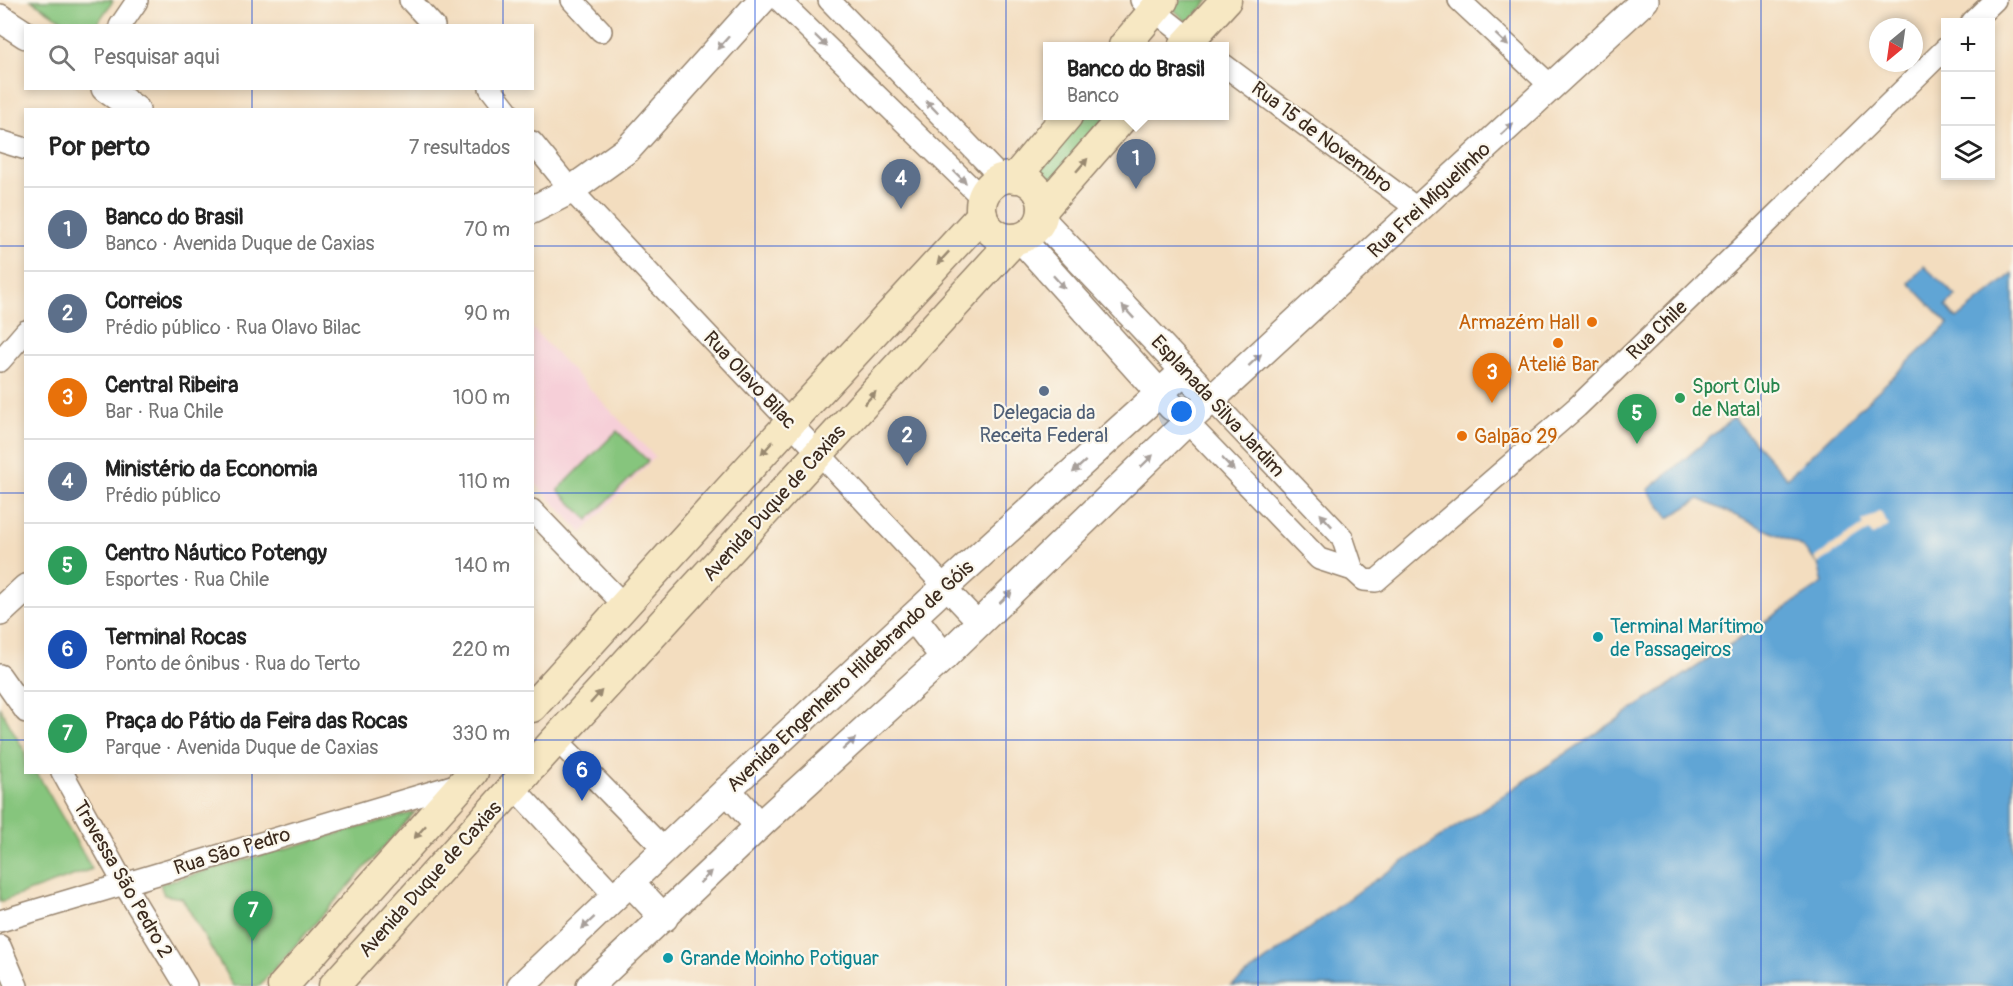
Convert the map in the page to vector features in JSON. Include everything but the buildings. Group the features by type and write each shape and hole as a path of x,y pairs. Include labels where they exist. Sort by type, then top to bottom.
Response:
{"main road":[{"path":"1193,42 1226,0"},
{"path":"1127,42 1153,3"},
{"name":"Avenida Duque de Caxias","path":"534,705 878,328 1063,120"},
{"name":"Avenida Duque de Caxias","path":"534,764 1030,226 1121,120"},
{"path":"1023,179 1035,188 1042,202 1030,226 1001,237 994,233 985,222 996,193 1023,179"},
{"path":"878,328 908,356"},
{"name":"Avenida Duque de Caxias","path":"334,986 524,775"},
{"name":"Avenida Duque de Caxias","path":"283,986 469,778"}],"street":[{"path":"121,24 137,0"},
{"path":"410,0 432,24"},
{"path":"572,0 601,31"},
{"path":"534,209 571,190 628,149 762,0"},
{"path":"779,0 996,193"},
{"path":"829,0 996,193"},
{"path":"1460,0 1552,87"},
{"name":"Rua Frei Miguelinho","path":"1212,400 1645,0"},
{"path":"1976,18 1995,0"},
{"path":"1153,3 1189,42"},
{"path":"0,18 24,34"},
{"name":"Rua Chile","path":"1353,570 1364,580 1376,581 1558,423 1742,248 1941,53"},
{"name":"Rua 15 de Novembro","path":"1229,69 1419,210"},
{"path":"108,90 133,108"},
{"path":"492,90 505,108"},
{"path":"0,141 24,148"},
{"name":"Rua Olavo Bilac","path":"534,144 571,190 979,623"},
{"name":"Esplanada Silva Jardim","path":"1030,226 1184,371 1342,537 1353,570"},
{"name":"Esplanada Silva Jardim","path":"1030,226 1160,394 1319,559 1353,570"},
{"path":"0,361 24,333"},
{"name":"Avenida Engenheiro Hildebrando de Góis","path":"521,986 946,586 1184,371"},
{"path":"590,986 759,826 944,657 1212,400"},
{"path":"534,512 624,605"},
{"path":"0,612 24,590"},
{"path":"913,617 944,657"},
{"path":"0,675 24,709"},
{"path":"557,740 665,850"},
{"name":"Travessa São Pedro 2","path":"63,774 124,884 186,986"},
{"path":"524,775 623,890 664,918"},
{"name":"Rua São Pedro","path":"0,921 469,778"},
{"path":"728,790 759,826"},
{"path":"0,946 17,986"}],"shaded area":[{"path":"534,330 655,457 582,533 534,482"}],"green space":[{"path":"31,0 113,1 97,24 67,24"},
{"path":"1181,0 1209,0 1188,23 1173,9"},
{"path":"1072,120 1108,120 1049,186 1029,169"},
{"path":"617,431 648,461 588,520 558,490"},
{"path":"0,708 24,750 24,774 38,774 92,869 0,902"},
{"path":"415,812 259,986 233,986 182,898 164,895 160,884"}],"water":[{"path":"1924,266 1956,296 1946,306 1957,319 2013,273 2013,986 1231,986 1365,887 1823,583 1818,564 1800,545 1699,499 1669,518 1648,490 1733,418 1787,478 1948,324 1909,283"}],"pier":[{"path":"1880,511 1889,526 1873,536 1869,531 1818,564 1814,558"}],"place":[{"name":"Banco do Brasil","path":"1136,189"},
{"name":"Ministério da Economia","path":"901,209"},
{"name":"Armazém Hall","path":"1592,322"},
{"name":"Ateliê Bar","path":"1558,343"},
{"name":"Delegacia da Receita Federal","path":"1044,391"},
{"name":"Sport Club de Natal","path":"1680,398"},
{"name":"Central Ribeira","path":"1492,403"},
{"name":"Galpão 29","path":"1462,436"},
{"name":"Centro Náutico Potengy","path":"1637,444"},
{"name":"Correios","path":"907,466"},
{"name":"Terminal Marítimo de Passageiros","path":"1598,637"},
{"name":"Terminal Rocas","path":"582,801"},
{"name":"Praça do Pátio da Feira das Rocas","path":"253,941"},
{"name":"Grande Moinho Potiguar","path":"668,958"}]}
